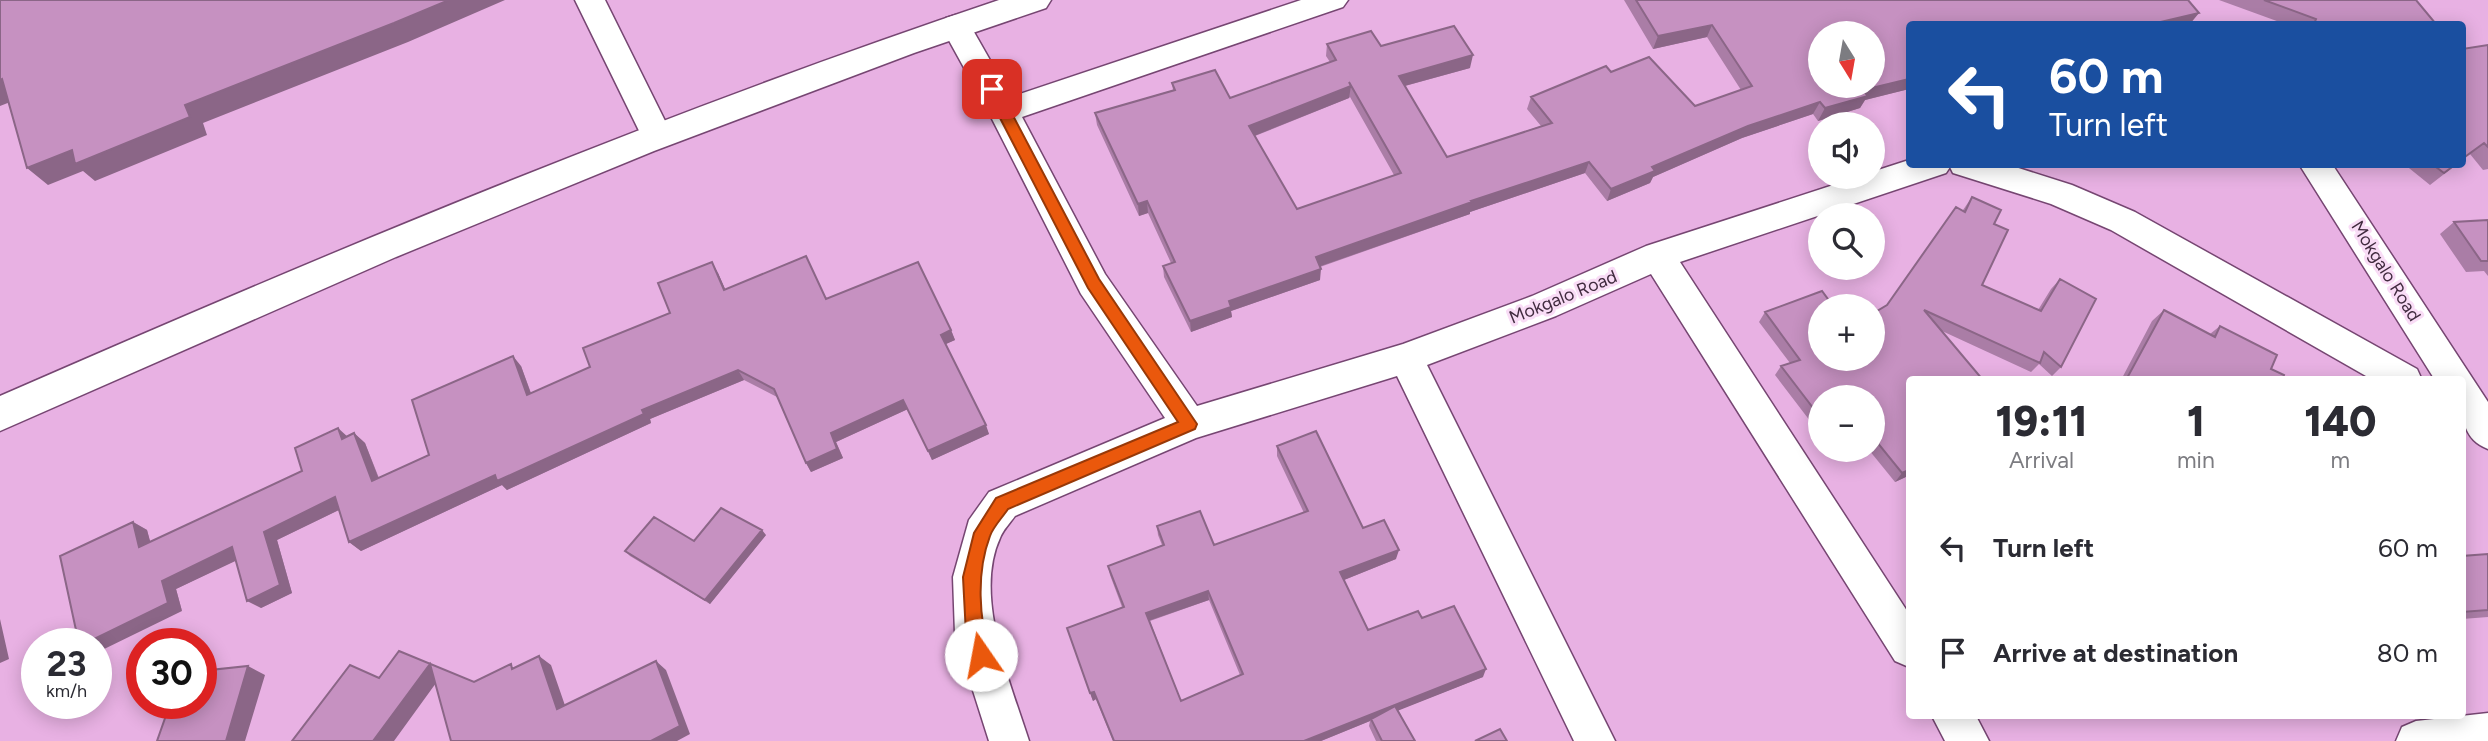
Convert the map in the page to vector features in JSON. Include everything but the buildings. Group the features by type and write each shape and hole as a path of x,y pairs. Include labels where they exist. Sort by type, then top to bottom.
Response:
{"street":[{"path":"590,0 656,135"},
{"path":"0,414 286,286 656,135 777,88 1035,0"},
{"path":"1004,111 1333,0"},
{"path":"956,26 1004,111 1093,284 1189,424"},
{"name":"Mokgalo Road","path":"1009,741 975,634 972,577 982,533 1002,504 1189,424 1406,358 1545,306 1658,256 1923,168"},
{"path":"1977,168 2061,194 2123,221 2398,376"},
{"name":"Mokgalo Road","path":"2318,168 2451,376"},
{"path":"1658,256 1906,643"},
{"path":"1406,358 1595,741"},
{"path":"2466,400 2477,423"},
{"path":"1954,719 1969,741"},
{"path":"2416,741 2488,733"}],"route":[{"path":"981,655 975,634 972,577 982,533 1002,504 1189,424 1093,284 992,89"}]}
